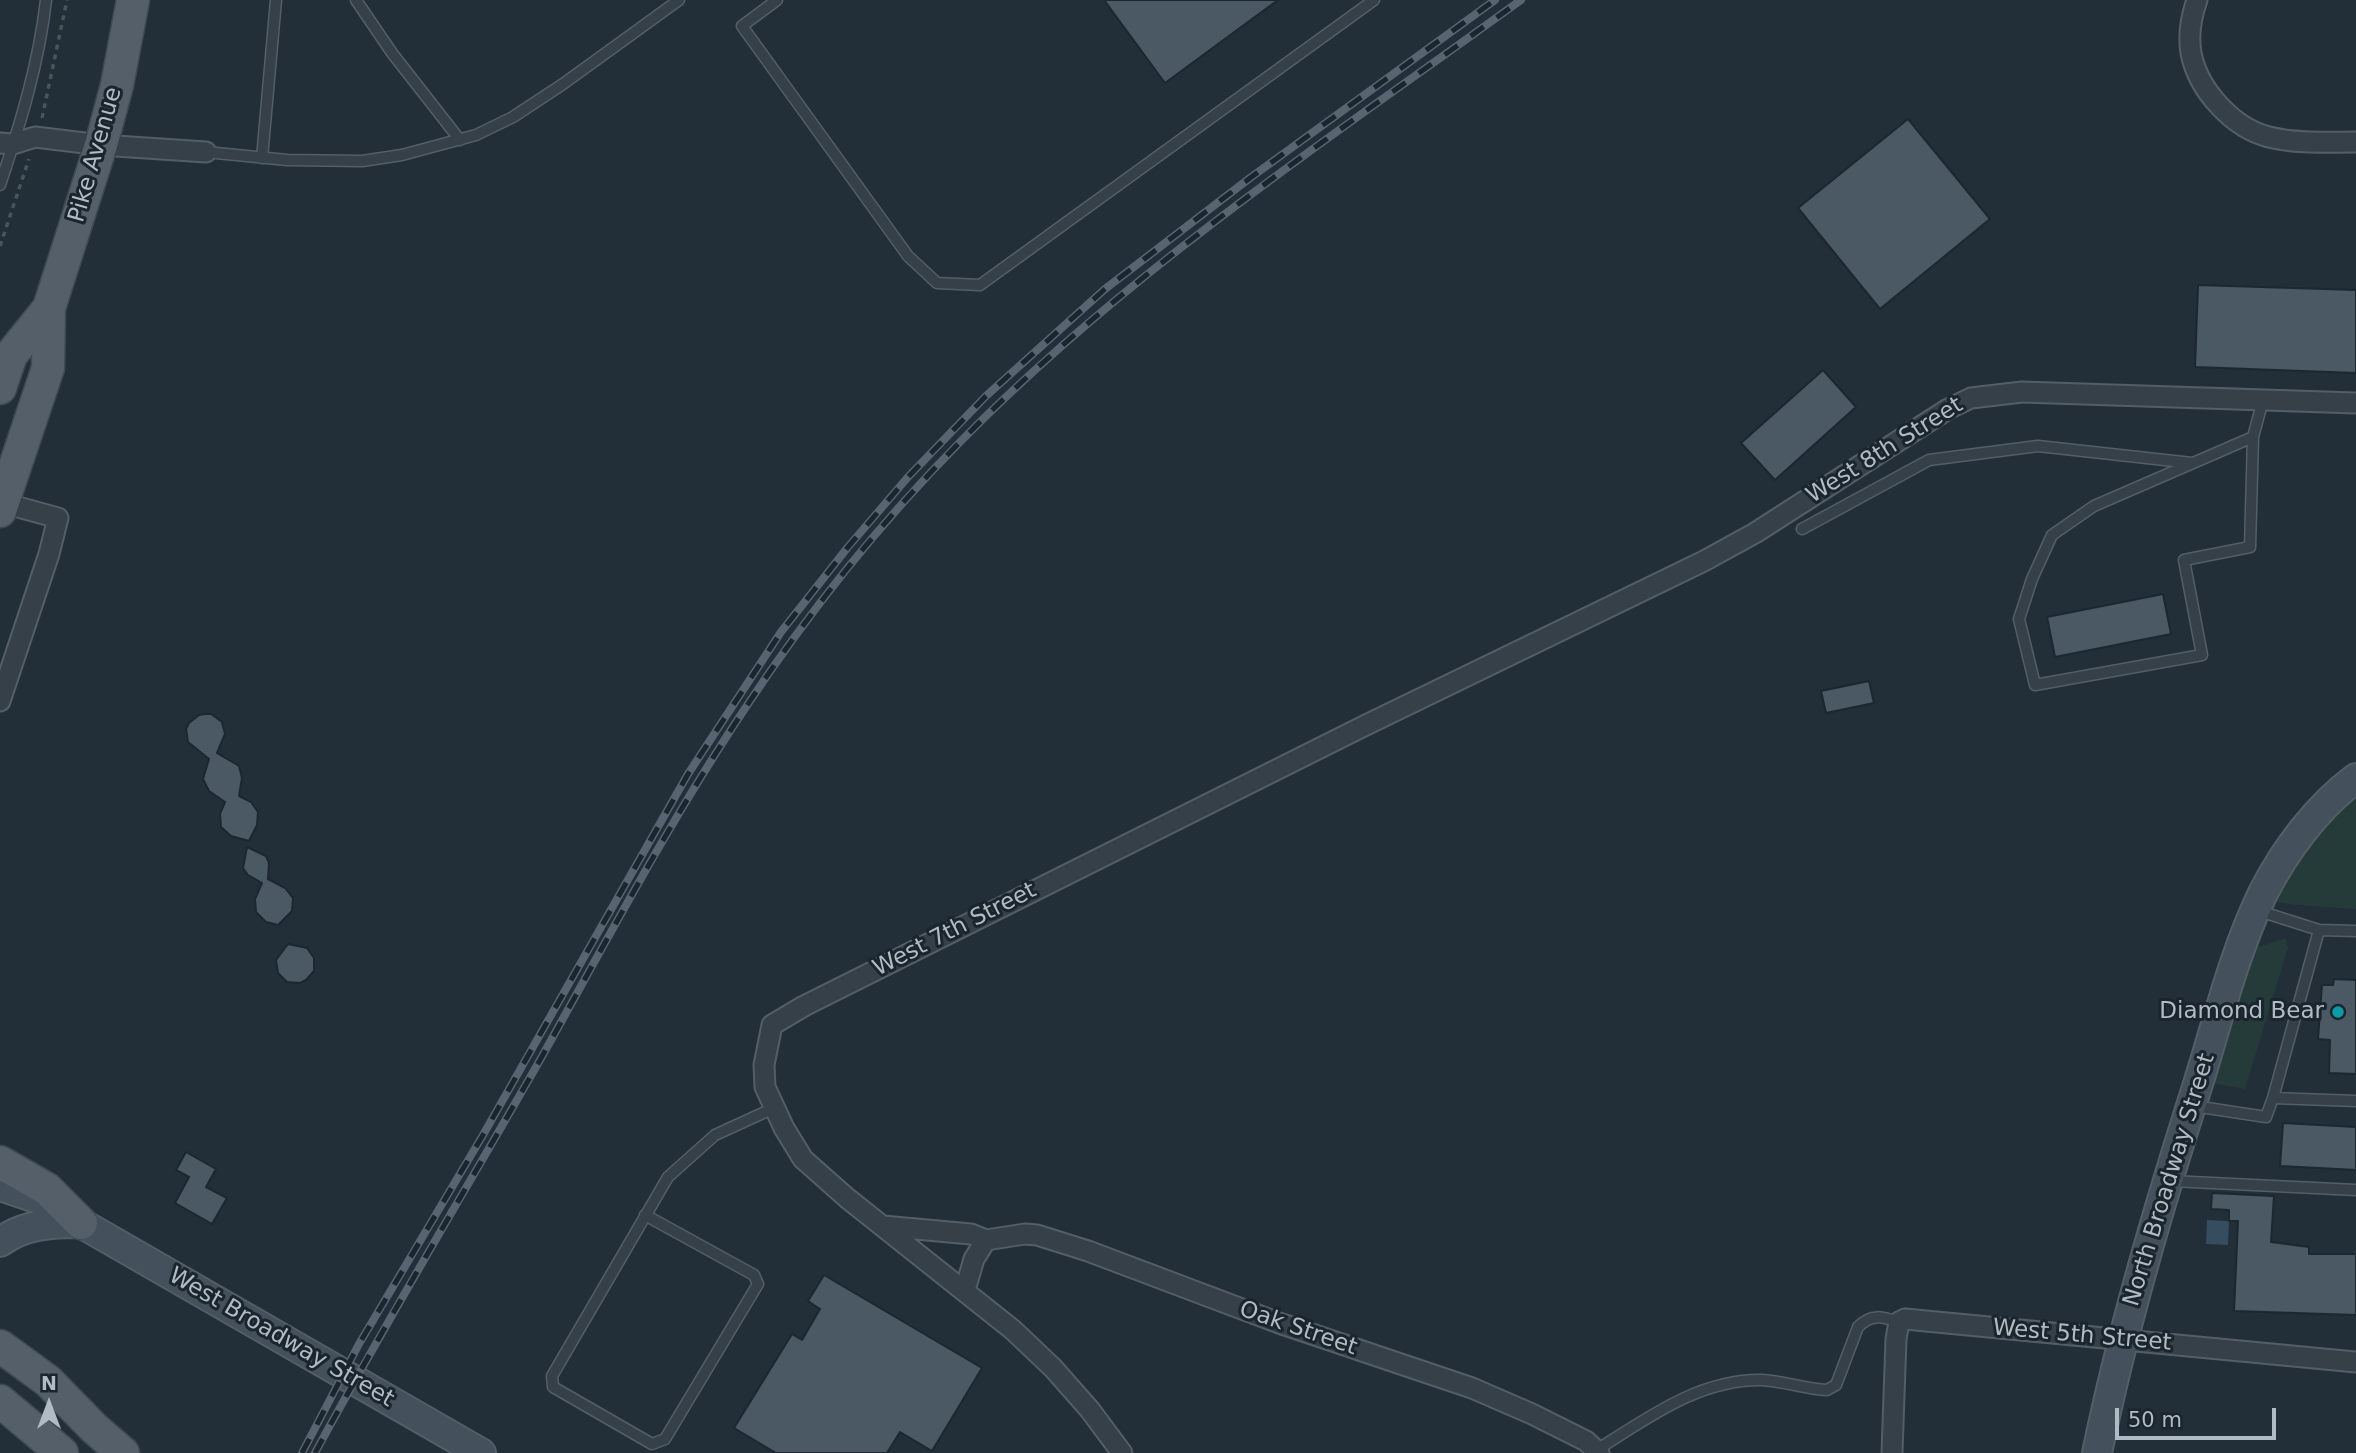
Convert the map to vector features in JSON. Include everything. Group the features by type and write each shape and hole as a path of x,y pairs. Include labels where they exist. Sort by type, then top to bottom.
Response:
{"main road":[{"name":"Pike Avenue","path":"1,505 48,368 49,308 101,145 117,85 133,0"},
{"name":"Pike Avenue","path":"0,388 11,355 49,308"},
{"name":"North Broadway Street","path":"2097,1453 2113,1371 2167,1181 2238,955 2256,910 2282,860 2324,807 2356,778"},
{"path":"0,1161 47,1189 81,1223"},
{"name":"West Broadway Street","path":"0,1186 39,1199 481,1453"},
{"path":"0,1242 13,1232 34,1226 81,1223"},
{"path":"0,1346 48,1381 123,1453"},
{"path":"0,1401 62,1453"}],"street":[{"path":"2197,0 2190,32 2194,64 2214,100 2236,121 2270,137 2297,141 2356,142"},
{"path":"7,144 35,137 101,145 206,152"},
{"name":"West 8th Street","path":"1456,681 1704,561 1755,533 1971,397 2022,392 2356,402"},
{"path":"0,701 49,554 58,518 1,505"},
{"name":"West 7th Street","path":"965,1290 803,1159 774,1108 763,1078 772,1025 804,1006 1456,681"},
{"name":"Oak Street","path":"883,1226 971,1234 986,1240 1025,1234 1088,1251 1279,1323 1472,1388 1586,1440 1599,1451"},
{"path":"986,1240 974,1259 965,1290 1053,1368 1090,1410 1122,1453"},
{"name":"West 5th Street","path":"1899,1322 1905,1319 2356,1362"},
{"path":"1892,1453 1899,1322"}],"lane":[{"path":"0,185 7,144 39,46 46,0"},
{"path":"262,158 276,0"},
{"path":"356,0 392,52 460,140"},
{"path":"206,152 287,160 362,160 402,155 476,135 513,117 563,85 679,0"},
{"path":"777,0 742,26 908,256 937,283 980,285 1374,0"},
{"path":"2253,437 2094,506 2052,535 2032,579 2020,619 2035,685 2202,655 2184,560 2250,547 2253,437 2263,400"},
{"path":"1802,529 1929,460 2038,446 2192,463"},
{"path":"2256,910 2319,930 2356,931"},
{"path":"2191,1106 2266,1117 2319,930"},
{"path":"2273,1098 2356,1101"},
{"path":"645,1215 754,1275 758,1284 665,1439 652,1444 553,1387 552,1376 645,1215 668,1177 715,1135 774,1108"},
{"path":"2167,1181 2356,1190"},
{"path":"1599,1451 1671,1405 1704,1389 1733,1382 1763,1380 1826,1390 1836,1385 1858,1327 1864,1321 1882,1317 1899,1322"}],"path":[{"path":"43,116 68,0"},
{"path":"0,246 28,162"}],"green space":[{"path":"2356,795 2356,909 2272,901 2298,857 2319,830"},
{"path":"2286,938 2288,948 2245,1089 2212,1083 2255,948"}],"water":[{"path":"2207,1220 2229,1221 2228,1245 2206,1244"}],"building":[{"path":"1104,0 1278,0 1165,83"},
{"path":"1908,119 1990,219 1880,309 1798,208"},
{"path":"2198,285 2356,290 2356,373 2195,367"},
{"path":"1823,370 1856,407 1775,480 1741,443"},
{"path":"2163,594 2171,634 2055,657 2047,617"},
{"path":"1869,681 1874,703 1826,713 1821,691"},
{"path":"211,714 222,722 225,734 217,753 239,766 242,778 239,796 251,802 258,812 257,825 249,841 231,836 221,827 220,814 225,802 209,791 203,779 209,759 188,742 186,729 189,723 199,715"},
{"path":"247,847 266,856 269,863 268,879 285,888 293,898 292,911 278,925 266,922 256,912 255,899 262,883 248,875 243,868"},
{"path":"288,944 307,948 314,958 314,971 300,983 287,982 278,973 276,960"},
{"name":"Diamond Bear","path":"2334,979 2356,980 2356,1074 2329,1073 2330,1040 2318,1039 2322,985 2333,985"},
{"path":"2283,1123 2356,1127 2356,1170 2280,1166"},
{"path":"186,1152 216,1169 206,1187 227,1198 212,1224 175,1203 189,1177 176,1170"},
{"path":"2212,1193 2274,1196 2271,1242 2309,1247 2309,1254 2356,1254 2356,1315 2234,1311 2238,1221 2229,1221 2229,1210 2211,1209"},
{"path":"824,1275 982,1368 932,1451 900,1432 887,1453 776,1453 734,1428 792,1334 802,1340 820,1309 808,1301"}],"railway":[{"path":"302,1453 359,1344 483,1135 688,774 781,632 848,547 908,477 986,396 1105,289 1250,178 1495,0"},
{"path":"315,1453 716,752 793,639 873,537 961,441 1025,379 1092,320 1161,263 1303,156 1521,0"}],"place":[{"name":"Diamond Bear","path":"2338,1012"}]}
